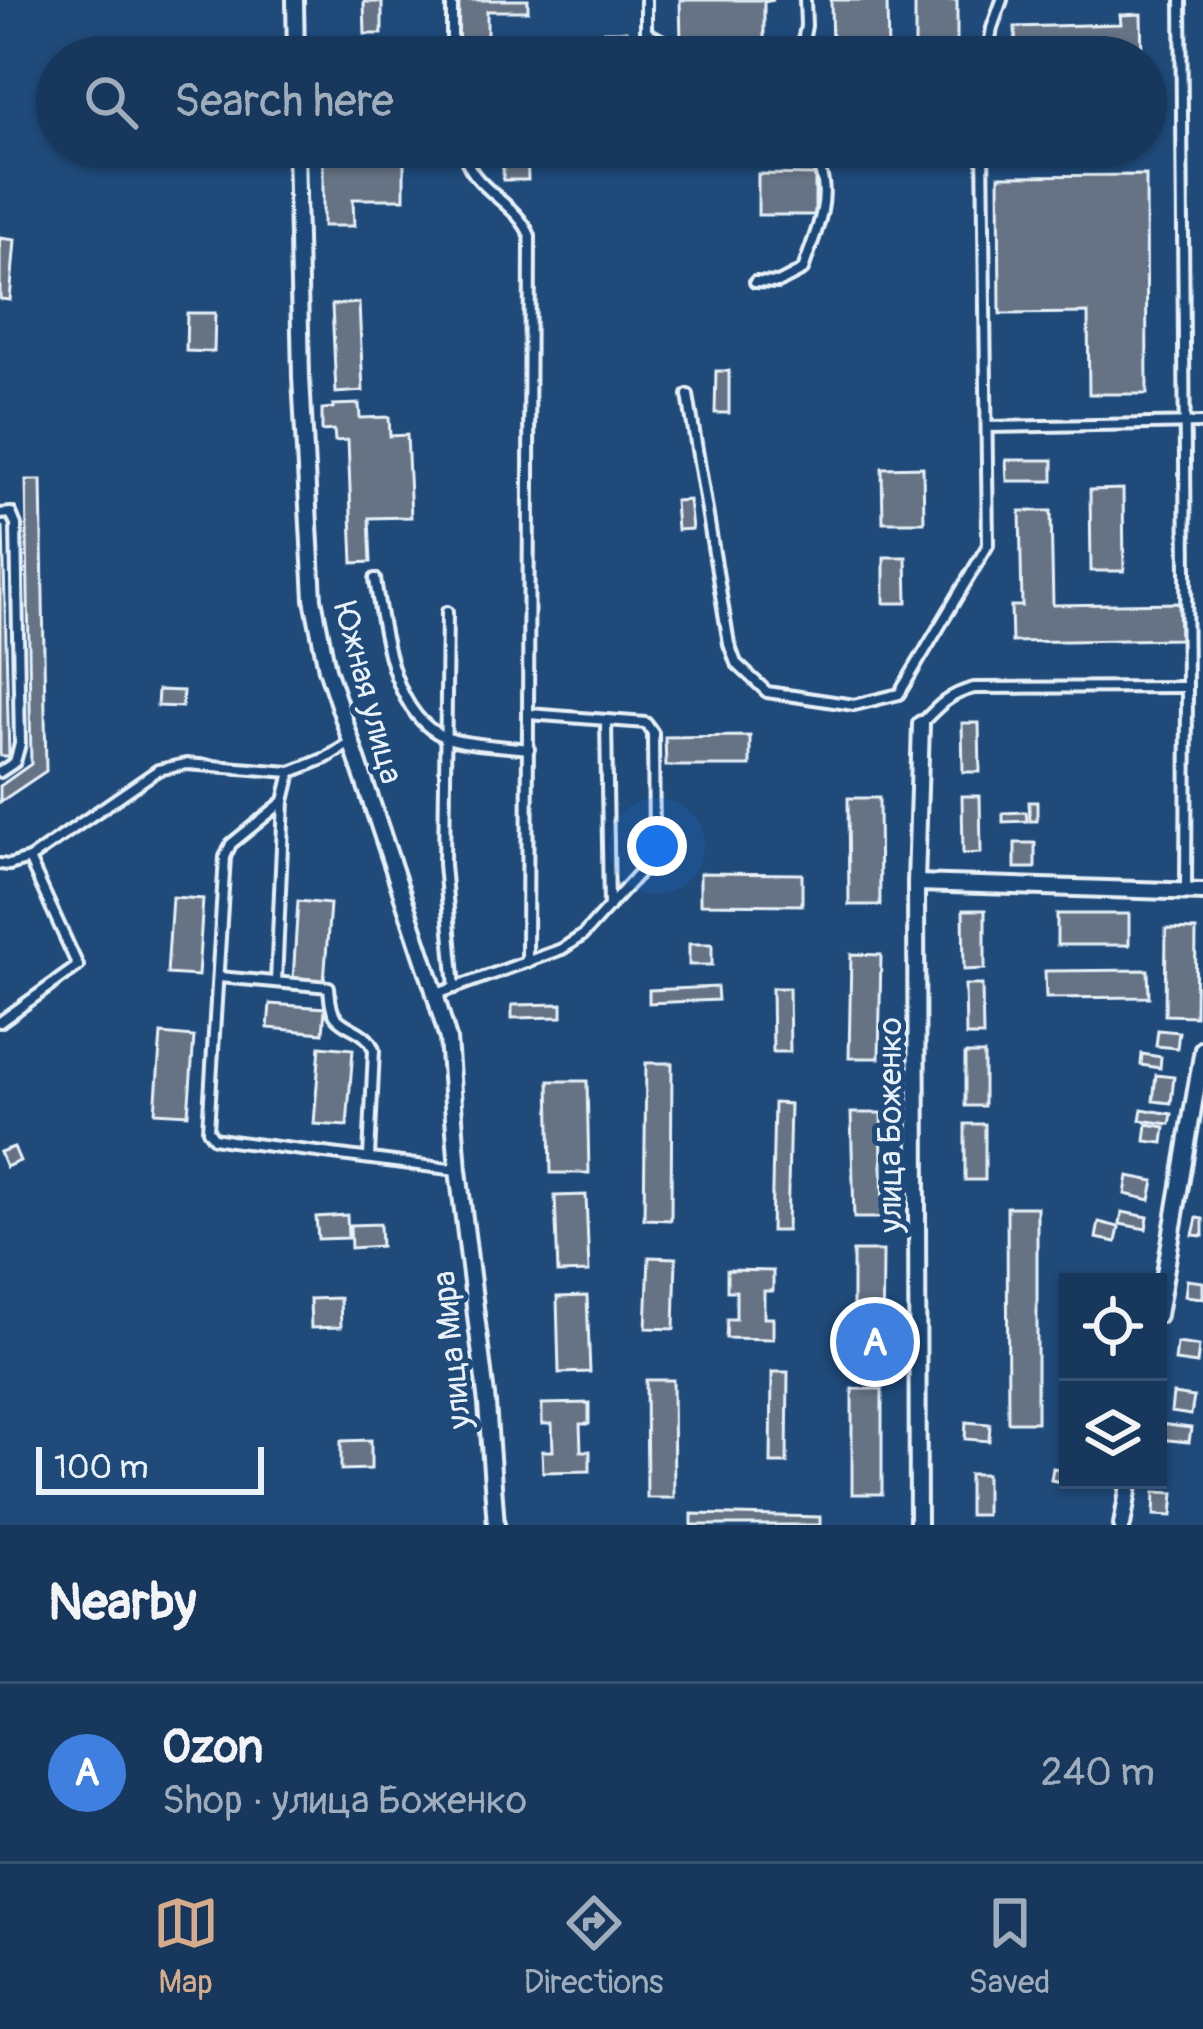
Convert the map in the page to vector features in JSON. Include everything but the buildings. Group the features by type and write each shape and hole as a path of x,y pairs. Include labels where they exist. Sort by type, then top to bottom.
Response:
{"street":[{"path":"295,0 296,36"},
{"name":"Южная улица","path":"296,168 301,377 314,599 327,669 448,1039 458,1170"},
{"name":"улица Боженко","path":"917,1525 916,883 921,724"},
{"path":"916,883 1203,892"},
{"path":"1165,1273 1203,1049"},
{"name":"улица Мира","path":"458,1170 487,1404 496,1525"},
{"path":"1122,1525 1128,1489"}],"lane":[{"path":"452,0 452,36"},
{"path":"646,0 646,32 654,36"},
{"path":"804,36 805,0"},
{"path":"991,36 1002,0"},
{"path":"1181,0 1186,890"},
{"path":"470,168 478,181 524,220 530,236 527,962"},
{"path":"755,282 778,283 803,270 824,204 818,168"},
{"path":"688,395 728,644 736,663 767,692 854,705 899,694 988,545 982,168"},
{"path":"987,427 1203,422"},
{"path":"0,514 11,513 16,525 20,744 15,762 0,772"},
{"path":"375,579 387,650 405,697 422,723 446,738 529,749"},
{"path":"447,612 444,864 454,988"},
{"path":"921,724 941,701 974,688 1187,687"},
{"path":"436,994 572,942 651,860 653,733 646,723 529,714"},
{"path":"606,722 609,908"},
{"path":"0,864 29,859 158,770 186,764 291,772 350,742"},
{"path":"276,982 284,801 291,772"},
{"path":"284,801 231,844 225,857 208,1130 214,1138 458,1170"},
{"path":"0,1022 78,966 29,859"},
{"path":"219,977 329,988 336,1017 360,1031 374,1050 369,1157"}],"place":[{"name":"Ozon","path":"875,1342"}]}
